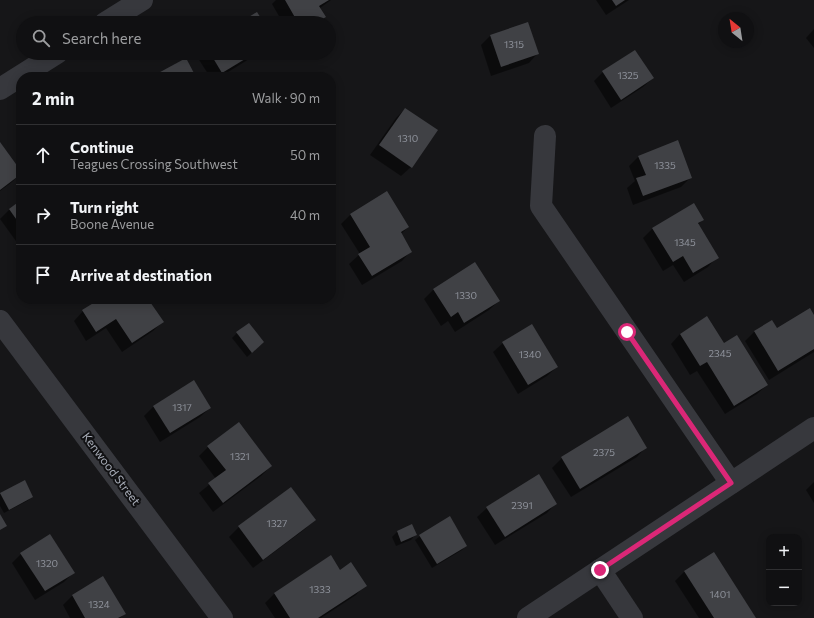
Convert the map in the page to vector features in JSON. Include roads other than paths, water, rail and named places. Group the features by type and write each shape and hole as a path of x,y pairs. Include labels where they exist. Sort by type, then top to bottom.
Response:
{"street":[{"path":"116,16 142,0"},
{"path":"27,72 46,60"},
{"path":"0,89 16,79"},
{"path":"545,136 541,206 731,483"},
{"name":"Kenwood Street","path":"0,321 222,618"},
{"path":"528,618 814,428"},
{"path":"600,570 632,618"}]}
